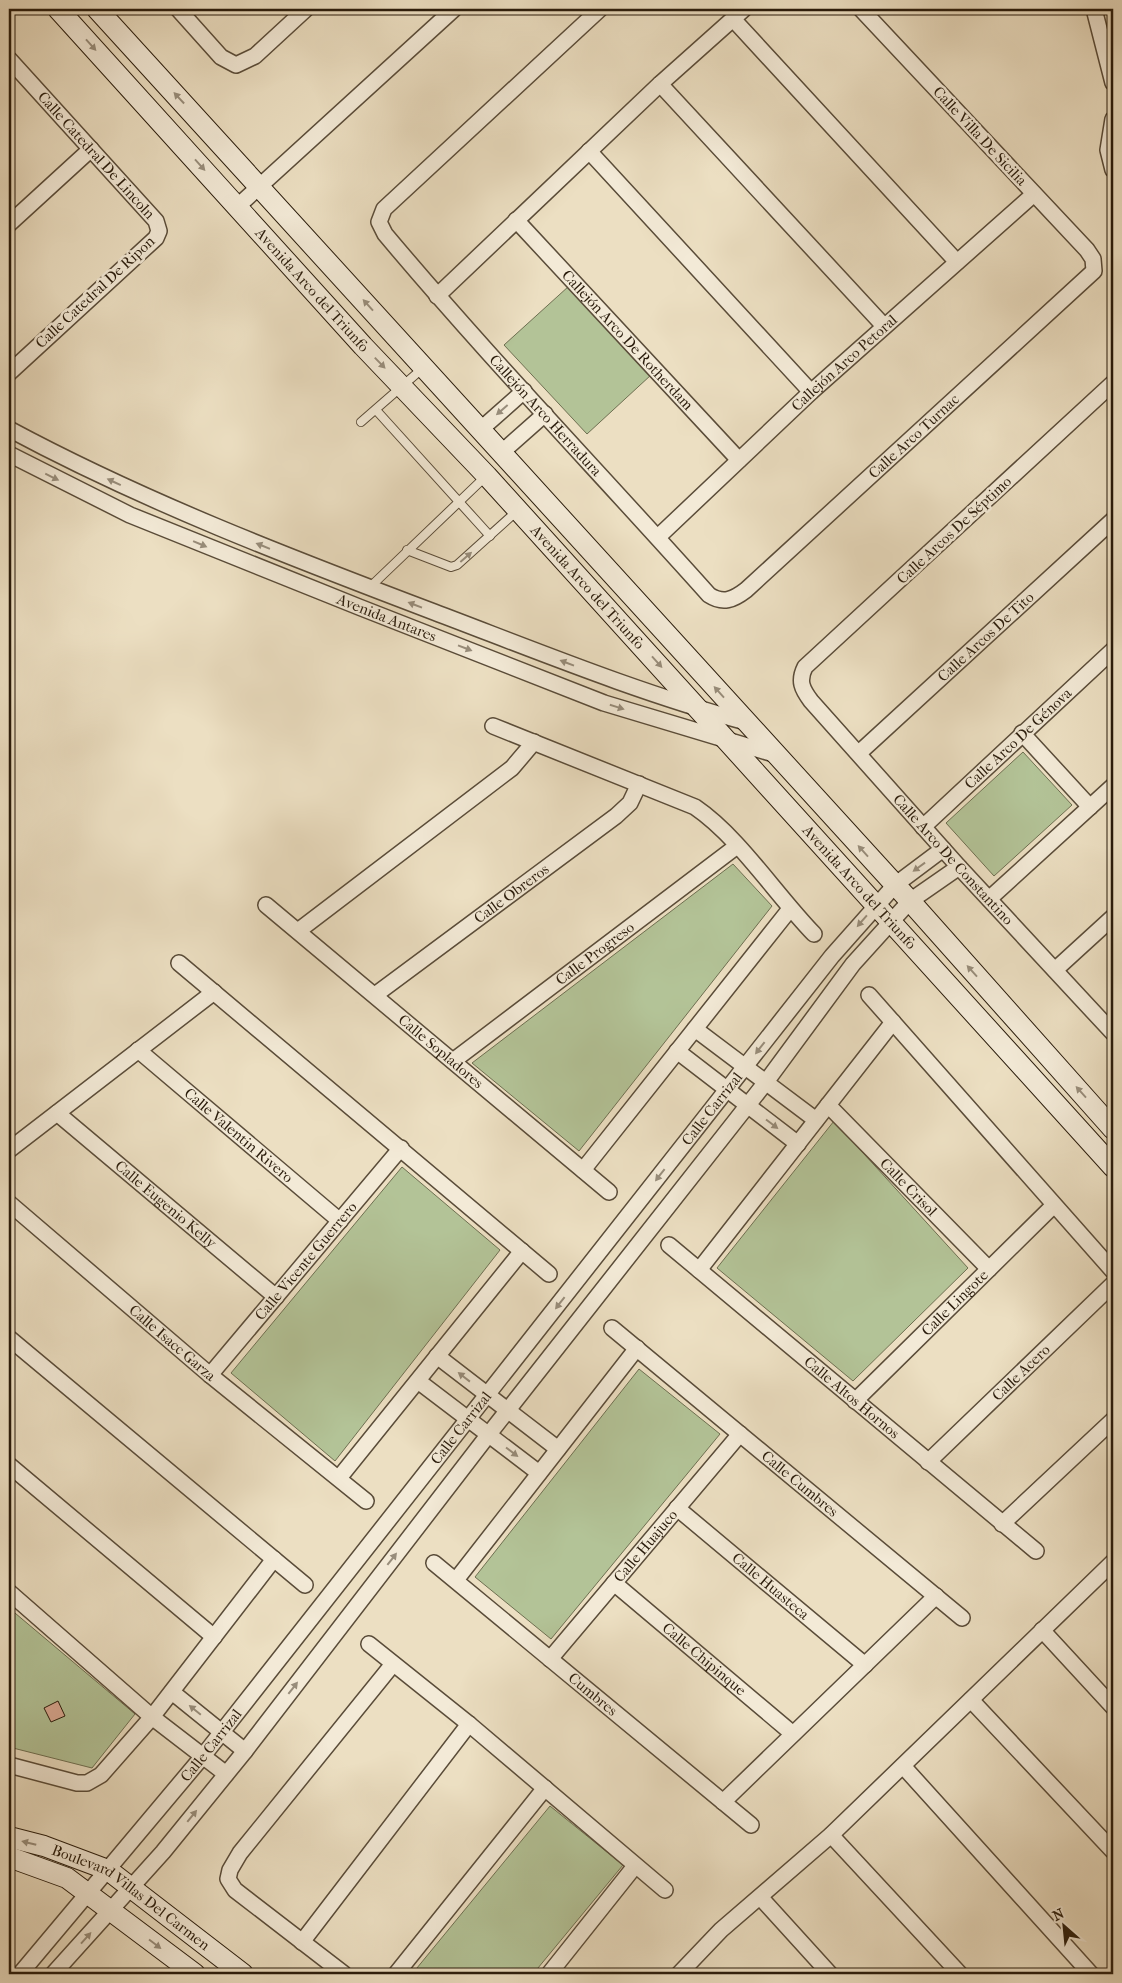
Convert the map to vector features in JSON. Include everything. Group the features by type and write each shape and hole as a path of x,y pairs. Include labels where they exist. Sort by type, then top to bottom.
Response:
{"street":[{"name":"Avenida Arco del Triunfo","path":"58,9 402,386 518,510 1113,1167"},
{"name":"Avenida Arco del Triunfo","path":"97,9 910,901 1113,1128"},
{"path":"178,9 221,57 236,65 255,56 306,9"},
{"path":"238,206 454,9"},
{"name":"Callejón Arco Herradura","path":"600,9 384,208 379,222 385,234 437,296 544,414 710,595 717,600 726,601"},
{"name":"Calle Villa De Sicilia","path":"862,9 1087,250 1095,266"},
{"path":"1094,9 1113,83"},
{"path":"437,296 660,84 738,14 957,262"},
{"name":"Calle Catedral De Lincoln","path":"11,66 91,149 156,221 158,231"},
{"path":"660,84 884,326"},
{"path":"1113,119 1108,150 1113,170"},
{"path":"9,224 91,149"},
{"path":"590,151 811,392"},
{"name":"Callejón Arco Petoral","path":"658,537 811,392 1034,194"},
{"name":"Callejón Arco De Rotherdam","path":"516,220 739,460"},
{"name":"Calle Catedral De Ripon","path":"9,373 156,238 158,231"},
{"name":"Calle Arco Turnac","path":"726,601 737,597 746,590 819,524 1089,278 1095,266"},
{"name":"Calle Arcos De Séptimo","path":"800,681 805,667 1113,383"},
{"path":"480,430 524,391"},
{"path":"501,452 544,414"},
{"name":"Avenida Antares","path":"9,429 44,449 191,517 369,588 635,689 746,722"},
{"name":"Avenida Antares","path":"9,454 130,514 228,556 604,703 777,755"},
{"name":"Calle Arcos De Tito","path":"859,753 1113,520"},
{"name":"Calle Arco De Génova","path":"923,827 1113,650"},
{"name":"Calle Arco De Constantino","path":"800,681 803,691 811,701 923,827 1113,1033"},
{"path":"493,726 695,807 708,816 737,846 790,909 814,934"},
{"path":"1022,733 1090,807"},
{"path":"298,931 512,768 534,742"},
{"name":"Calle Obreros","path":"375,995 616,816 630,803 639,784"},
{"path":"989,899 1113,786"},
{"name":"Calle Progreso","path":"452,1061 737,846"},
{"name":"Calle Carrizal","path":"27,1972 88,1893 203,1756 832,956 895,885 943,849"},
{"name":"Calle Carrizal","path":"53,1974 132,1886 245,1751 489,1434 748,1106 853,964 910,901 959,867"},
{"name":"Calle Sopladores","path":"266,904 609,1192"},
{"path":"583,1170 790,909"},
{"path":"1054,970 1113,917"},
{"path":"179,963 549,1274"},
{"path":"9,1150 214,992"},
{"path":"869,995 1113,1271"},
{"path":"699,1270 893,1022"},
{"path":"695,1028 816,1120"},
{"name":"Calle Valentin Rivero","path":"138,1050 340,1221"},
{"path":"677,1051 798,1144"},
{"name":"Calle Crisol","path":"828,1105 989,1269"},
{"name":"Calle Eugenio Kelly","path":"57,1113 276,1298"},
{"name":"Calle Vicente Guerrero","path":"210,1375 401,1148"},
{"name":"Calle Isacc Garza","path":"9,1203 210,1375 366,1501"},
{"name":"Calle Lingote","path":"855,1401 1054,1206"},
{"name":"Calle Altos Hornos","path":"669,1245 1036,1551"},
{"path":"339,1478 522,1251"},
{"name":"Calle Acero","path":"928,1462 1113,1284"},
{"name":"Calle Cumbres","path":"612,1328 962,1618"},
{"path":"9,1338 305,1585"},
{"path":"456,1580 637,1348"},
{"path":"437,1356 558,1449"},
{"path":"418,1381 539,1473"},
{"path":"1002,1524 1113,1420"},
{"name":"Calle Huajuco","path":"550,1659 740,1434"},
{"path":"9,1465 214,1637"},
{"name":"Calle Huasteca","path":"677,1508 865,1665"},
{"path":"9,1765 77,1783 87,1783 101,1775 152,1717 274,1559"},
{"name":"Cumbres","path":"434,1563 751,1825"},
{"path":"679,1974 721,1930 761,1898 831,1835 1113,1563"},
{"name":"Calle Chipinque","path":"614,1583 793,1734"},
{"path":"9,1592 152,1717 226,1774"},
{"path":"723,1802 936,1596"},
{"path":"1042,1630 1113,1707"},
{"path":"369,1644 469,1724 665,1890"},
{"path":"344,1974 235,1890 228,1879 230,1870 240,1853 393,1664"},
{"path":"172,1692 245,1751"},
{"path":"971,1700 1113,1851"},
{"path":"302,1942 469,1724"},
{"path":"903,1766 1091,1974"},
{"path":"396,1974 545,1788"},
{"path":"831,1835 960,1974"},
{"name":"Boulevard Villas Del Carmen","path":"9,1837 44,1846 108,1870 132,1886 243,1974"},
{"name":"Boulevard Villas Del Carmen","path":"9,1858 67,1878 195,1974"},
{"path":"548,1974 636,1866"},
{"path":"761,1898 830,1974"}],"lane":[{"path":"361,422 424,367"},
{"path":"376,410 490,536"},
{"path":"369,588 458,501 487,476"},
{"path":"407,550 451,567 490,536 518,510"}],"green space":[{"path":"569,286 651,375 587,434 504,345"},
{"path":"1023,752 1072,805 994,876 946,823"},
{"path":"733,864 772,906 579,1151 472,1063"},
{"path":"834,1121 968,1268 853,1381 717,1268"},
{"path":"402,1167 500,1250 335,1461 231,1373"},
{"path":"639,1369 720,1434 551,1639 475,1577"},
{"path":"9,1608 135,1714 92,1768 9,1747"},
{"path":"550,1806 623,1865 533,1974 412,1974"}],"building":[{"path":"58,1701 65,1716 51,1722 44,1708"}]}
